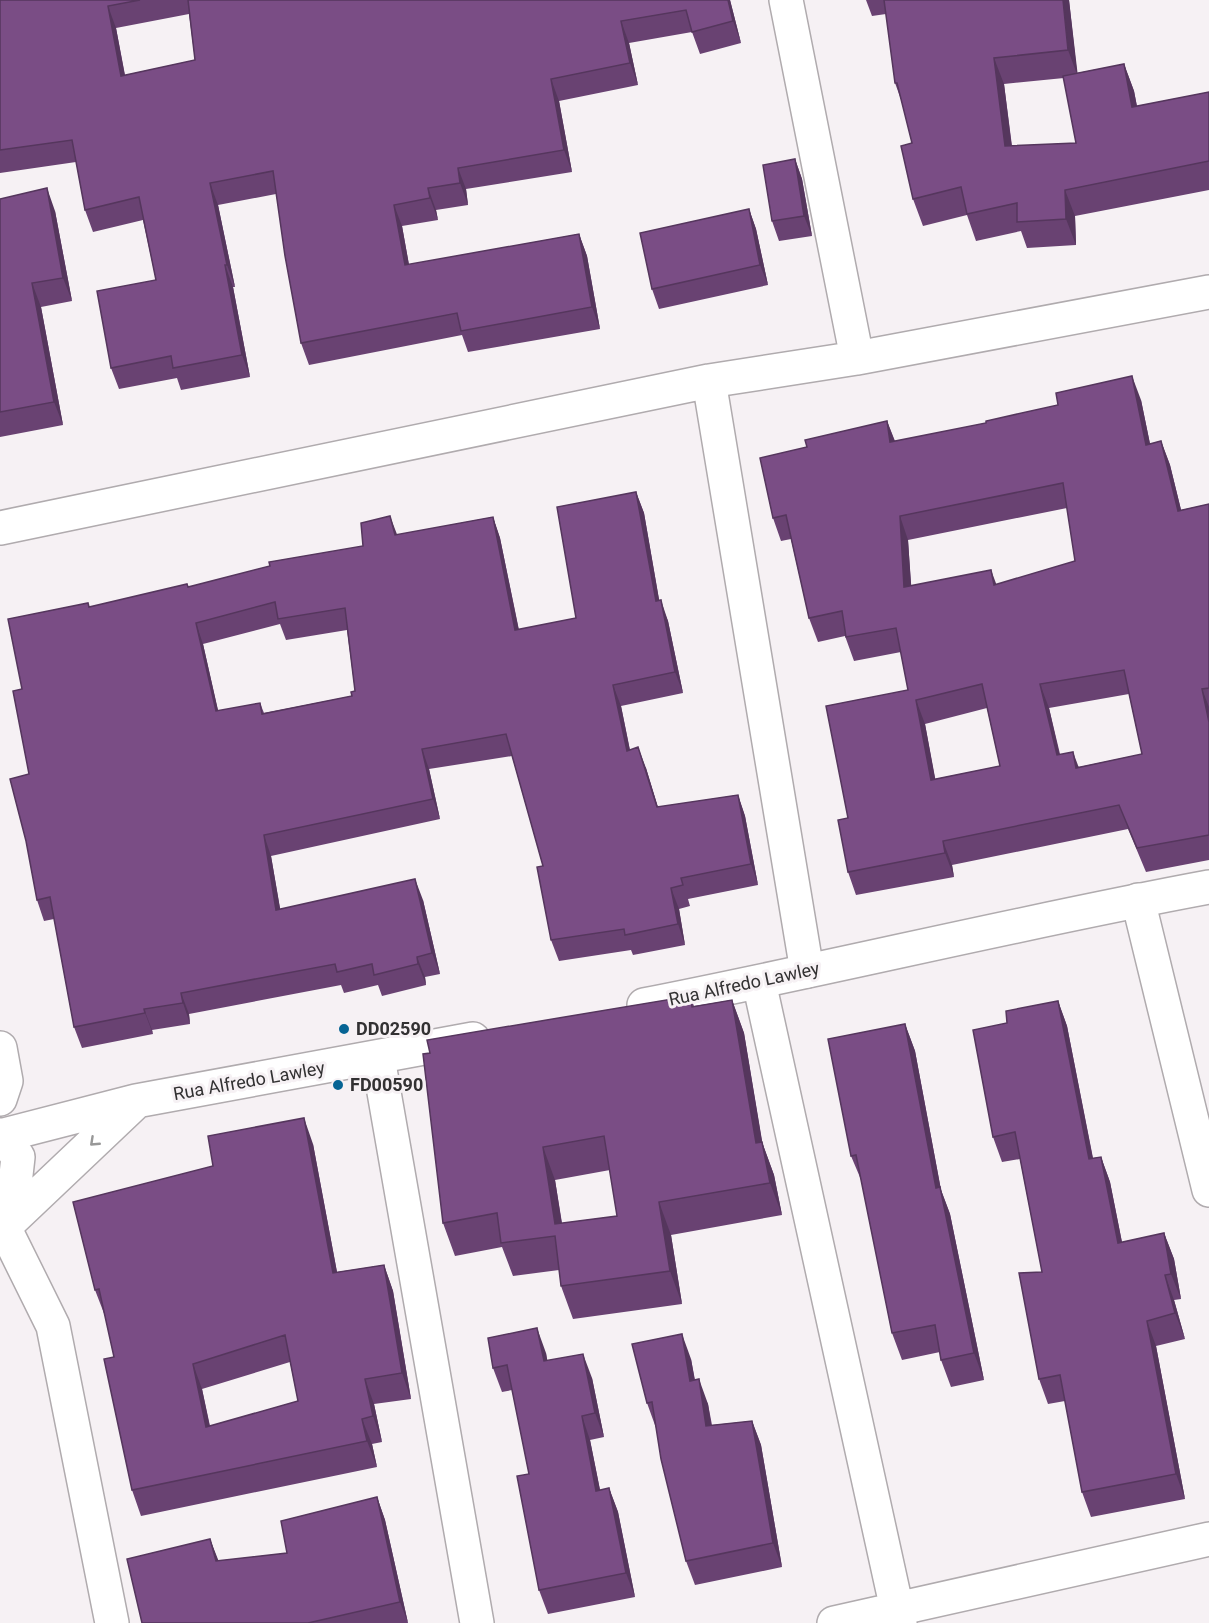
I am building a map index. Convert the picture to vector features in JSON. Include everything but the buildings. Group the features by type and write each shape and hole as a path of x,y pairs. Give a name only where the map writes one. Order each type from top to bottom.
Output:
{"street":[{"path":"786,0 857,358"},
{"path":"0,528 709,381 857,358 1209,292"},
{"path":"709,381 807,971"},
{"name":"Rua Alfredo Lawley","path":"620,1010 1209,887"},
{"path":"1138,900 1209,1190"},
{"path":"759,982 898,1616"},
{"name":"Rua Alfredo Lawley","path":"1,1130 136,1101 378,1058 505,1032"},
{"path":"0,1048 6,1081 0,1099"},
{"path":"378,1058 477,1623"},
{"path":"2,1229 136,1101"},
{"path":"1,1130 18,1156 15,1184 2,1229 53,1326 112,1623"},
{"path":"834,1623 898,1616 1209,1539"}],"place":[{"name":"DD02590","path":"344,1029"},
{"name":"FD00590","path":"338,1085"}]}
